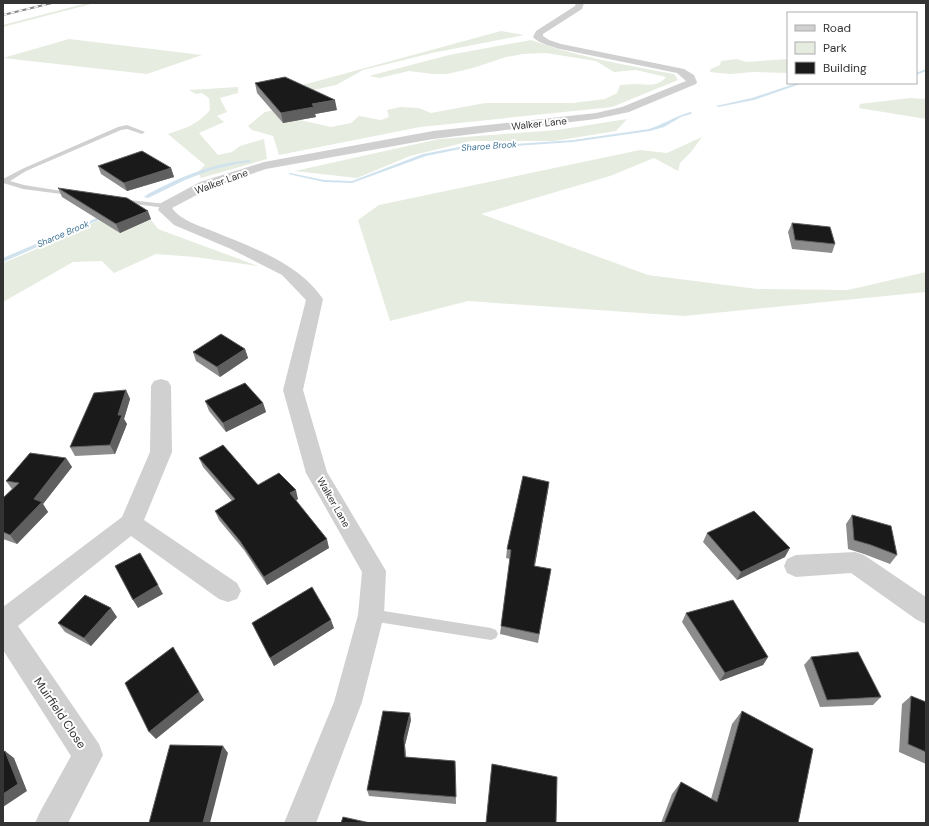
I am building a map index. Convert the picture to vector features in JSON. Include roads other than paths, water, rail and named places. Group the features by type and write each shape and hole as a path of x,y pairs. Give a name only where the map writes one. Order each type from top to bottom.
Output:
{"street":[{"name":"Walker Lane","path":"300,823 348,702 371,615 374,571 317,473 293,390 315,299 288,272 236,246 179,222 165,210 166,206 205,185 264,166 433,135 596,116 625,110 692,82 690,77 680,71 560,46 546,42 538,37 540,33 579,7 580,3"},
{"path":"3,622 131,523 161,452 161,386"},
{"path":"131,523 228,591"},
{"path":"796,566 855,562 926,612"},
{"name":"Muirfield Close","path":"3,627 88,755 51,823"}],"lane":[{"path":"83,196 23,187 5,181 24,170 120,128 127,127 142,132"},
{"path":"113,200 166,206"},
{"path":"371,615 491,634"}],"waterway":[{"name":"Sharoe Brook","path":"917,74 926,70"},
{"name":"Sharoe Brook","path":"718,106 753,99 798,84"},
{"name":"Sharoe Brook","path":"290,174 324,181 352,182 425,155 470,146 499,146 573,141 650,130 663,126 680,116 690,113"},
{"name":"Sharoe Brook","path":"146,197 196,173 222,165 249,161"},
{"name":"Sharoe Brook","path":"3,260 106,216"}],"railway":[{"path":"3,15 52,3"}]}
